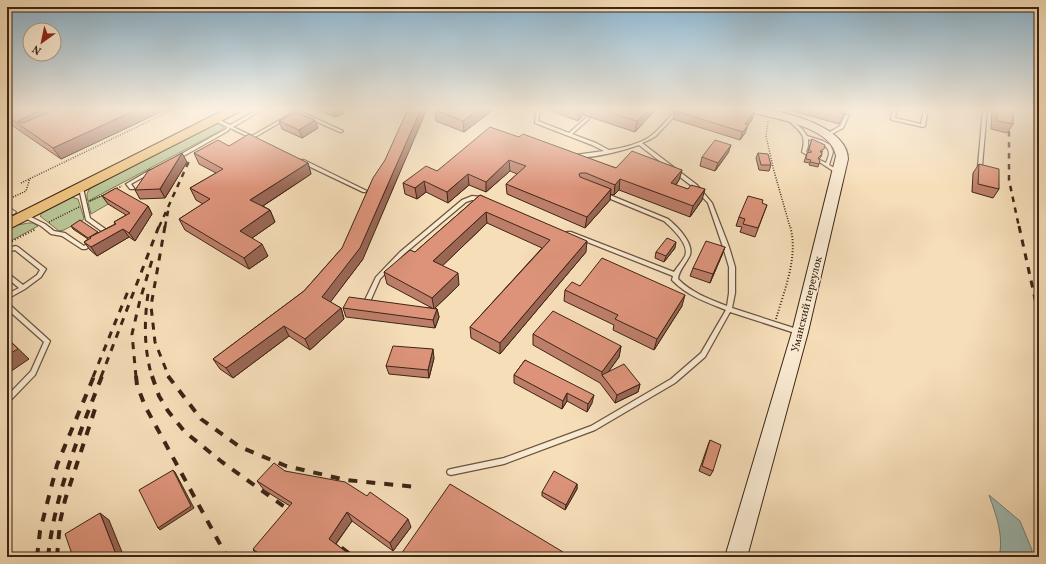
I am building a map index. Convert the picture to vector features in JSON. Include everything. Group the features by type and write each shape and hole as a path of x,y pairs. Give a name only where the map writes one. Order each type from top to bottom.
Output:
{"main road":[{"path":"12,215 173,135"},
{"path":"12,215 81,188 177,135"}],"street":[{"name":"Уманский переулок","path":"736,557 800,332 833,169 842,153 835,140 830,135"}],"lane":[{"path":"174,159 217,135"},
{"path":"248,135 259,141"},
{"path":"246,141 255,135"},
{"path":"570,135 608,151"},
{"path":"569,156 587,156 608,151 639,143 653,135"},
{"path":"980,166 983,135"},
{"path":"806,137 808,145 804,152 807,154"},
{"path":"806,137 823,144 830,149 827,157 833,169"},
{"path":"451,472 504,461 593,428 674,381 703,355 729,308 732,293 732,267 726,247 710,204 695,186 639,143"},
{"path":"294,158 365,191"},
{"path":"820,161 833,169"},
{"path":"132,188 128,184 154,170"},
{"path":"81,188 88,219 109,234 103,238"},
{"path":"596,192 666,220 671,224 688,247 688,254 675,275 675,280 683,288 697,296 800,332"},
{"path":"368,302 378,278 402,253 464,201 472,198 489,202"},
{"path":"12,215 43,225 53,233 63,234 84,248 96,241"},
{"path":"566,232 675,275"},
{"path":"7,250 16,248 43,268 39,276 23,288 7,297"},
{"path":"7,275 23,288"},
{"path":"7,306 47,341 33,373 7,400"}],"path":[{"path":"21,183 119,135"},
{"path":"766,135 774,171 792,233 791,269 775,324"},
{"path":"13,197 26,191 30,178"},
{"path":"7,244 115,188 128,184"}],"green space":[{"path":"191,135 212,135 88,201 87,196 89,189"},
{"path":"113,191 122,196 91,214 88,202"},
{"path":"71,197 78,199 84,218 83,220 59,231 40,216 42,213"},
{"path":"33,223 38,226 7,243 7,230 17,225"}],"water":[{"path":"989,495 1020,521 1032,550 1031,557 999,557 1001,541 1000,533 997,518"}],"building":[{"path":"35,135 81,135 53,148"},
{"path":"247,135 252,135 308,163 250,200 270,210 240,231 262,244 244,258 179,219 210,199 190,188 223,169 194,153 218,140 229,146"},
{"path":"396,135 409,135 360,248 322,297 341,308 305,339 284,326 226,368 213,359 304,291 342,248 373,178 385,160"},
{"path":"480,135 514,135 519,137 527,135 616,168 632,151 682,170 671,183 688,189 691,185 705,189 693,206 620,179 615,185 586,173 581,173 579,174 580,177 611,189 587,217 506,184 526,166 509,160 486,182 468,174 447,192 424,181 415,188 403,183 426,166 437,171"},
{"path":"812,139 825,145 824,149 820,151 822,154 818,158 820,161 819,164 810,162 811,160 806,159 807,153 812,152 809,149"},
{"path":"715,140 731,145 718,163 702,157"},
{"path":"182,153 160,189 135,190 148,171"},
{"path":"758,153 768,154 771,165 761,165"},
{"path":"979,164 999,169 999,189 978,184"},
{"path":"116,188 148,206 129,233 123,229 91,247 84,242 91,238 90,237 116,224 114,222 130,213 102,196"},
{"path":"480,195 587,241 500,343 470,327 550,240 486,212 433,261 458,273 432,298 384,272 410,250 415,252"},
{"path":"748,196 763,200 762,203 767,205 758,228 743,224 745,219 739,217"},
{"path":"80,220 98,232 88,238 71,226"},
{"path":"667,238 676,242 666,256 656,252"},
{"path":"706,241 725,247 713,274 693,268"},
{"path":"602,258 685,295 657,339 615,319 618,315 565,290 572,282 580,286"},
{"path":"349,297 437,309 433,320 343,308"},
{"path":"553,311 621,346 602,372 533,334"},
{"path":"7,338 18,349 7,355"},
{"path":"393,346 433,349 428,370 386,366"},
{"path":"525,360 594,395 588,404 567,393 563,401 514,375"},
{"path":"624,364 640,384 617,395 602,375"},
{"path":"710,440 721,445 713,471 702,466"},
{"path":"274,463 285,471 345,482 367,496 370,492 408,519 390,543 347,512 329,539 353,557 263,557 253,549 292,503 257,481"},
{"path":"173,470 191,506 158,528 139,490"},
{"path":"554,471 577,484 566,505 542,492"},
{"path":"450,484 563,552 560,557 399,557"},
{"path":"100,513 117,557 73,557 65,534"}],"railway":[{"path":"1009,135 1009,180 1019,227"},
{"path":"159,227 189,161"},
{"path":"165,227 169,206"},
{"path":"101,377 159,226"},
{"path":"165,226 151,306 155,342 169,377"},
{"path":"1019,226 1039,317"},
{"path":"136,377 132,334 140,300 153,257"},
{"path":"93,377 128,291"},
{"path":"148,294 146,346 152,377"},
{"path":"37,557 40,531 57,465 94,376"},
{"path":"48,557 51,533 62,487 102,376"},
{"path":"136,376 137,385 145,406 227,557"},
{"path":"152,376 159,396 168,411 185,432 222,462 296,515"},
{"path":"168,376 201,419 240,447 286,466 346,480 417,487"},
{"path":"57,557 60,522 65,500 96,406"},
{"path":"327,537 354,557"}]}
